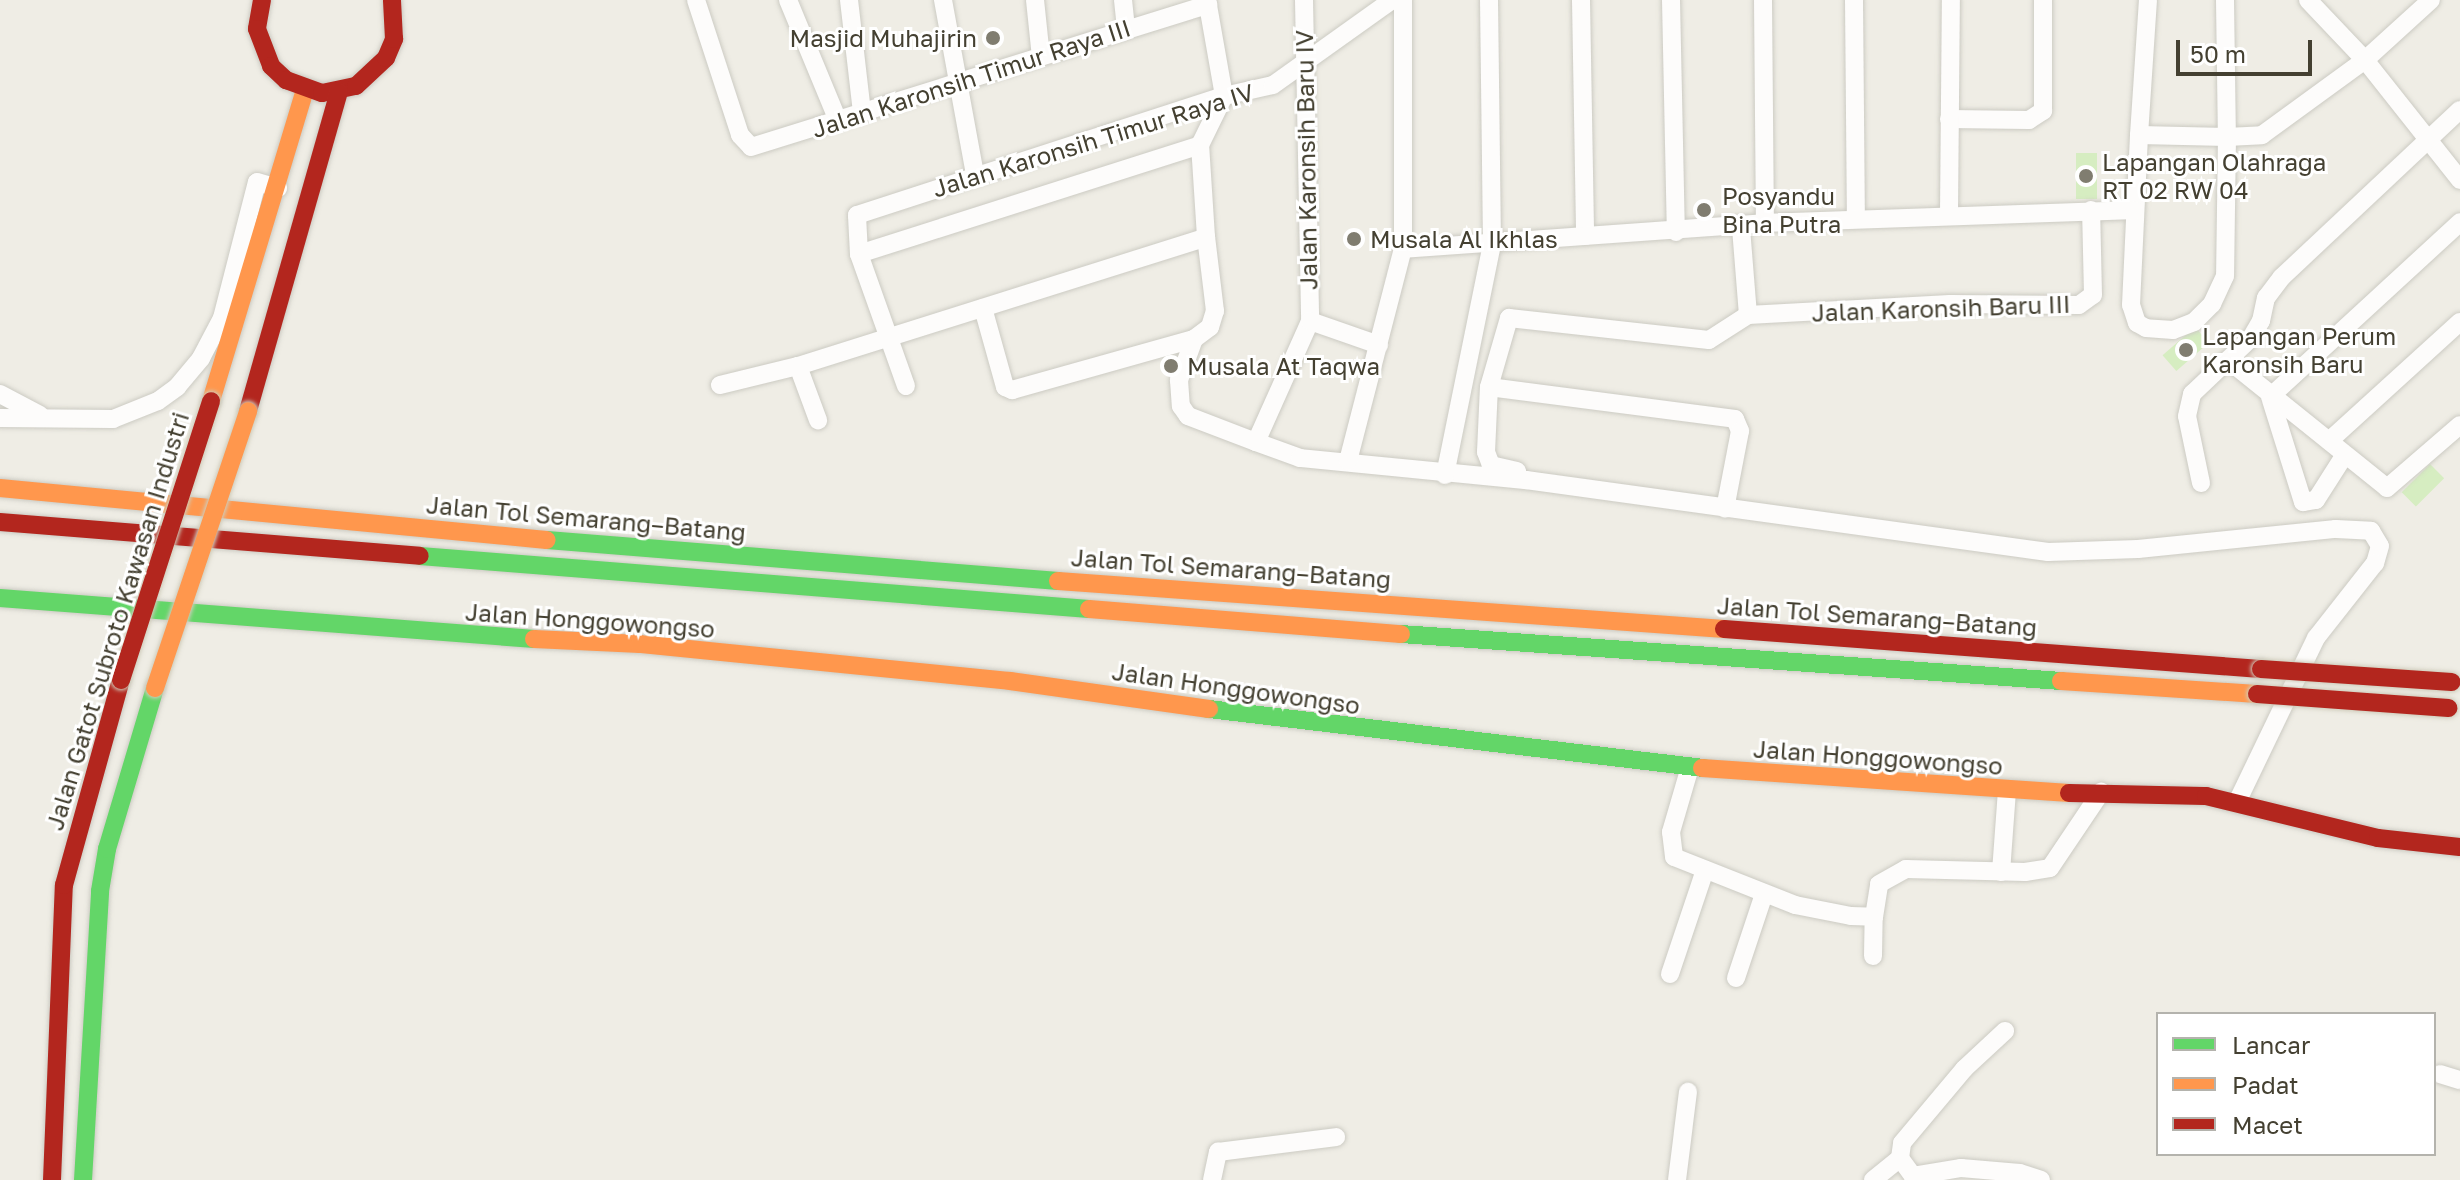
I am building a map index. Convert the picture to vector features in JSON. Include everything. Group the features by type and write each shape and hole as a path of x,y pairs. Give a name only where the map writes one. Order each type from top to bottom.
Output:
{"main road":[{"path":"262,0 257,29 261,49 271,66 305,90 339,92 373,74 386,58 394,39 392,0"},
{"name":"Jalan Gatot Subroto Kawasan Industri","path":"52,1180 64,885 121,680 278,188 305,90"},
{"path":"83,1180 100,891 107,849 155,688 248,411 339,92"},
{"name":"Jalan Tol Semarang–Batang","path":"0,488 670,552 2456,682"},
{"name":"Jalan Tol Semarang–Batang","path":"0,522 1489,641 2454,709"},
{"name":"Jalan Honggowongso","path":"0,598 386,631 640,644 1010,681 1390,734 1690,767 2007,791 2192,795 2237,802 2378,838 2460,847"}],"street":[{"name":"Jalan Karonsih Timur Raya III","path":"696,0 743,143 751,147 955,86 1208,3"},
{"path":"788,0 838,121"},
{"path":"849,0 862,113"},
{"path":"943,0 955,86 975,175"},
{"path":"1035,0 1041,57"},
{"path":"1123,0 1126,29"},
{"name":"Jalan Karonsih Baru IV","path":"1304,0 1302,61 1310,321"},
{"name":"Jalan Karonsih Timur Raya IV","path":"906,386 859,254 857,215 1224,96 1273,85 1302,61 1392,0"},
{"path":"1348,461 1403,249 1403,0"},
{"path":"1445,475 1492,244 1489,0"},
{"path":"1581,0 1585,236"},
{"path":"1671,0 1676,232"},
{"path":"1763,0 1765,223"},
{"path":"1854,0 1856,219"},
{"path":"1949,214 1951,0"},
{"path":"1949,119 2029,120 2043,111 2043,0"},
{"path":"2148,0 2134,210 2134,319 2140,326 2163,331 2194,322 2212,304 2225,276 2225,0"},
{"path":"2308,0 2365,60 2424,140 2460,180"},
{"path":"2139,135 2227,137 2272,130 2365,60 2431,0"},
{"path":"983,308 1005,387 1017,390 1194,339 1210,327 1215,311 1200,145 1224,96 1208,3"},
{"path":"2201,483 2188,401 2257,329 2272,288 2424,140 2460,110"},
{"name":"Jalan Karonsih Timur Raya IV","path":"859,254 1200,145"},
{"path":"0,418 113,419 158,401 177,387 201,358 222,318 257,182 278,188"},
{"name":"Jalan Karonsih Baru III","path":"1748,315 2087,302 2094,287 2091,210"},
{"path":"1403,249 1741,228 1765,223 1949,214 2134,210"},
{"path":"2270,397 2460,222"},
{"path":"1725,506 1497,468 1486,452 1489,387 1512,316 1709,340 1748,315 1741,228"},
{"path":"720,385 798,366 1206,237"},
{"path":"1256,442 1310,321 1379,345"},
{"path":"2329,441 2460,322"},
{"path":"1194,339 1179,380 1181,406 1188,416 1300,458 1348,461 1445,475 1526,480 2048,552 2138,549 2336,529 2371,531 2380,546 2375,563 2316,638 2237,802"},
{"path":"2228,360 2270,397 2387,488 2460,425"},
{"path":"798,366 818,420"},
{"path":"1489,387 1735,419 1740,431 1725,506"},
{"path":"0,394 41,416"},
{"path":"2270,397 2303,502 2316,500 2344,456"},
{"path":"1690,767 1670,843 1674,857 1795,905 1874,917"},
{"path":"2001,872 2007,791"},
{"path":"1873,956 1879,884 1906,869 2001,872 2050,868 2101,792"},
{"path":"1670,974 1705,870"},
{"path":"1736,978 1764,894"},
{"path":"1873,1180 1900,1158 1902,1143 1964,1069 2005,1031"},
{"path":"2440,1074 2460,1080"},
{"path":"1677,1180 1688,1092"},
{"path":"1212,1180 1218,1152 1336,1137"},
{"path":"1900,1158 1915,1178 1990,1169 2041,1180"}],"green space":[{"name":"Lapangan Olahraga RT 02 RW 04","path":"2076,153 2097,153 2097,199 2076,199"},
{"name":"Lapangan Perum Karonsih Baru","path":"2195,327 2209,343 2176,371 2163,355"},
{"path":"2430,464 2444,478 2416,506 2402,492"}],"traffic: fast":[{"path":"547,540 1058,581"},
{"path":"420,556 1089,609"},
{"path":"0,598 534,639"},
{"path":"1401,634 2061,681"},
{"path":"83,1180 100,891 107,849 155,688"},
{"path":"1209,709 1702,768"}],"traffic: slow":[{"path":"211,401 305,90"},
{"path":"155,688 248,411"},
{"path":"0,488 547,540"},
{"path":"1058,581 1724,629"},
{"path":"1089,609 1401,634"},
{"path":"534,639 640,644 1010,681 1209,709"},
{"path":"2061,681 2257,694"},
{"path":"1702,768 2069,793"}],"traffic: jam":[{"path":"262,0 257,29 271,66 286,80 322,93 356,86 386,58 394,39 392,0"},
{"path":"248,411 339,92"},
{"path":"121,680 211,401"},
{"path":"0,522 420,556"},
{"path":"1724,629 2261,669"},
{"path":"2261,669 2452,682"},
{"path":"52,1180 64,885 121,680"},
{"path":"2257,694 2448,708"},
{"path":"2069,793 2206,796 2378,838 2460,847"}],"place":[{"name":"Masjid Muhajirin","path":"993,38"},
{"name":"Lapangan Olahraga RT 02 RW 04","path":"2086,176"},
{"name":"Posyandu Bina Putra","path":"1704,210"},
{"name":"Musala Al Ikhlas","path":"1354,239"},
{"name":"Lapangan Perum Karonsih Baru","path":"2186,350"},
{"name":"Musala At Taqwa","path":"1171,366"}]}
